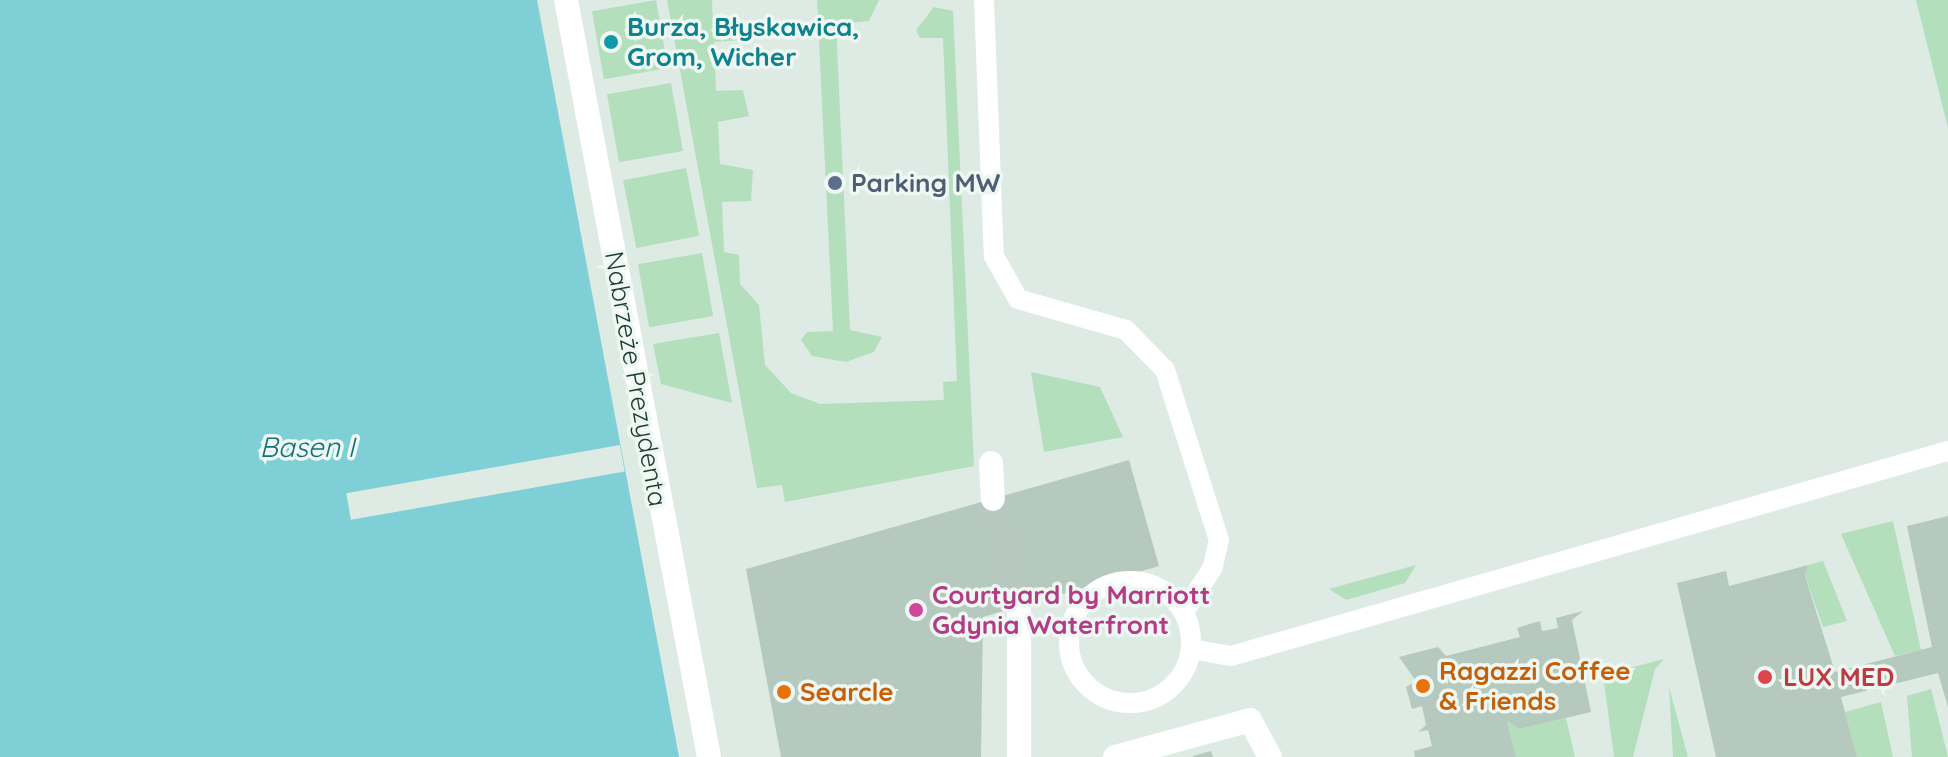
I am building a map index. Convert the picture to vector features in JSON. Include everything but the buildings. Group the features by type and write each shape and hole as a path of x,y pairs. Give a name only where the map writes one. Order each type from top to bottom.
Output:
{"street":[{"name":"Nabrzeże Prezydenta","path":"566,0 709,757"},
{"path":"991,463 993,499"},
{"path":"1019,606 1019,757"},
{"path":"1115,757 1250,720 1270,757"}],"lane":[{"path":"984,0 994,256 1018,299 1126,330 1165,370 1219,540 1213,567 1184,612"},
{"path":"1191,649 1231,656 1948,451"},
{"path":"1109,584 1152,584 1184,612 1191,649 1173,685 1134,703 1093,691 1070,654 1076,612 1109,584"}],"green space":[{"path":"656,0 668,68 604,79 592,11"},
{"path":"667,0 712,0 713,24 745,26 742,40 714,42 716,91 743,90 749,116 718,122 720,164 753,170 751,201 722,202 724,252 739,255 740,284 759,305 765,365 791,393 820,404 944,400 943,382 957,381 943,38 920,38 916,30 934,7 953,11 974,466 785,502 782,485 757,488"},
{"path":"817,0 879,0 869,21 836,24 850,330 882,337 874,352 846,362 812,356 801,340 807,332 833,331"},
{"path":"1916,0 1948,0 1948,128"},
{"path":"671,83 683,151 619,162 607,94"},
{"path":"686,168 699,236 636,248 623,180"},
{"path":"702,253 713,316 649,327 638,264"},
{"path":"719,333 732,403 661,384 653,344"},
{"path":"1031,372 1100,387 1123,437 1044,452"},
{"path":"1893,521 1921,650 1895,656 1841,534"},
{"path":"1823,561 1847,621 1823,627 1805,576 1808,565"},
{"path":"1416,565 1405,583 1346,600 1329,589"},
{"path":"1664,659 1655,669 1633,757 1614,757 1603,675"},
{"path":"1669,687 1688,757 1673,757"},
{"path":"1931,689 1948,757 1912,757 1907,696"},
{"path":"1881,702 1893,757 1857,757 1845,712"},
{"path":"1566,718 1575,757 1516,757 1507,721 1521,729"}],"water":[{"name":"Basen I","path":"0,0 537,0 679,757 0,757"}],"pier":[{"path":"620,445 625,472 351,520 346,493"}],"tunnel":[{"path":"993,499 1019,606"}],"place":[{"name":"Burza, Błyskawica, Grom, Wicher","path":"611,42"},
{"name":"Parking MW","path":"835,183"},
{"name":"Courtyard by Marriott Gdynia Waterfront","path":"916,610"},
{"name":"LUX MED","path":"1765,677"},
{"name":"Ragazzi Coffee & Friends","path":"1423,686"},
{"name":"Searcle","path":"784,692"}]}
